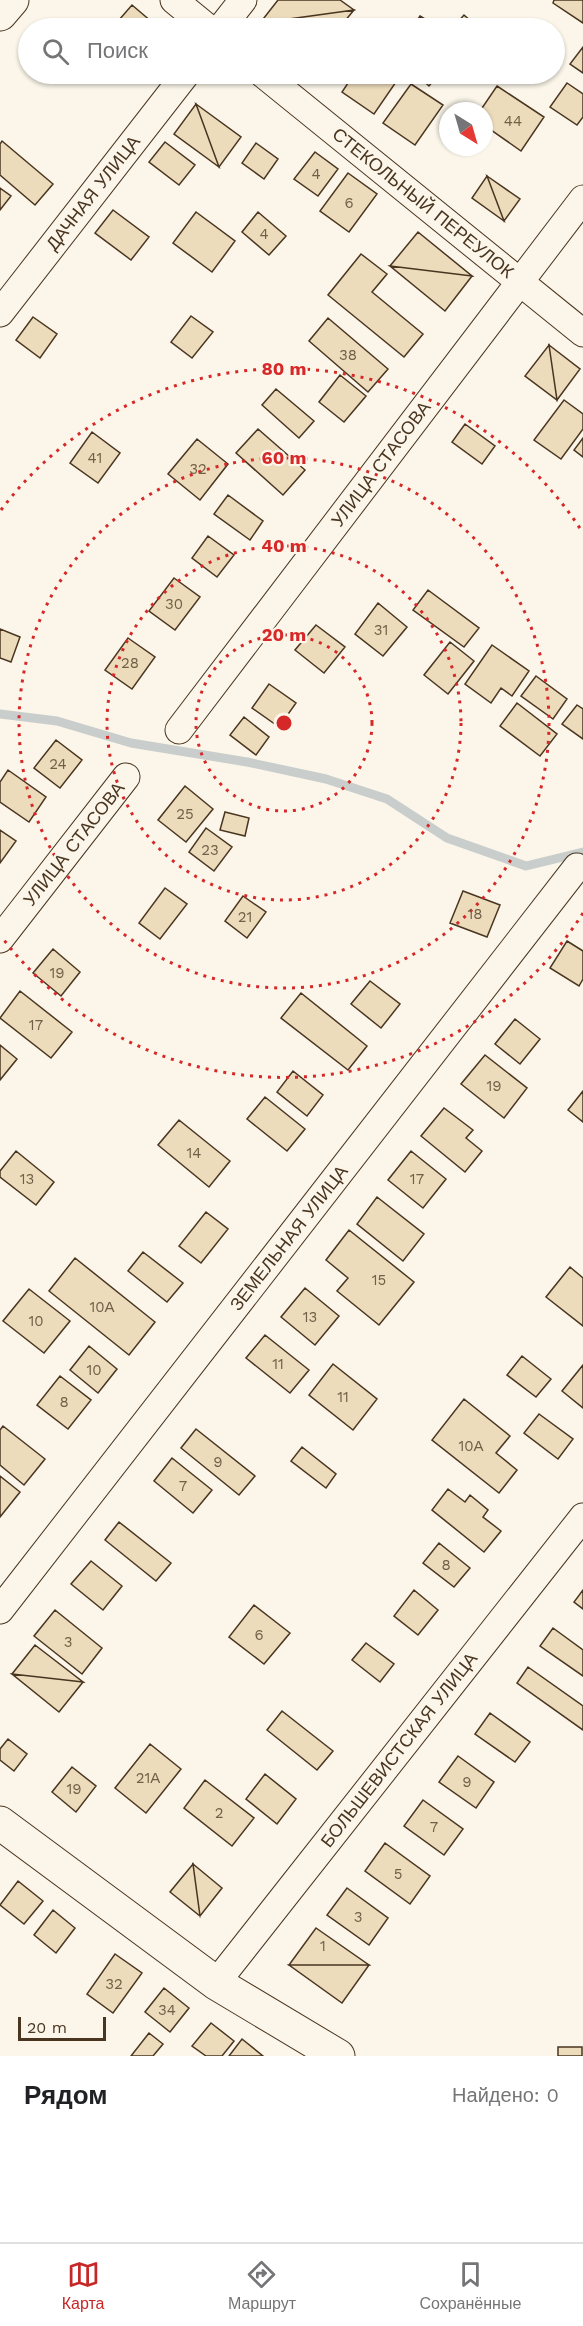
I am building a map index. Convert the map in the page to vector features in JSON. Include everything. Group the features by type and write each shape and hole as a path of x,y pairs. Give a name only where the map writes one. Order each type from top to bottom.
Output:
{"street":[{"path":"0,14 12,0"},
{"path":"174,0 196,18"},
{"path":"229,18 243,0"},
{"name":"ДАЧНАЯ УЛИЦА","path":"0,313 178,84"},
{"name":"СТЕКОЛЬНЫЙ ПЕРЕУЛОК","path":"275,84 583,333"},
{"name":"УЛИЦА СТАСОВА","path":"179,730 583,199"},
{"name":"УЛИЦА СТАСОВА","path":"0,939 126,777"},
{"name":"ЗЕМЕЛЬНАЯ УЛИЦА","path":"0,1610 577,867"},
{"name":"БОЛЬШЕВИСТСКАЯ УЛИЦА","path":"216,1983 583,1517"},
{"path":"0,1823 216,1983 338,2056"}],"building":[{"path":"278,0 340,0 354,10 296,18 264,18"},
{"path":"554,0 583,0 583,23 553,3"},
{"path":"132,5 147,18 121,18"},
{"path":"354,10 347,18 296,18"},
{"path":"583,47 583,73 570,64"},
{"path":"567,83 583,94 583,117 577,125 550,107"},
{"path":"347,84 395,84 374,114 342,92"},
{"path":"411,84 439,102 439,111 415,145 383,123"},
{"path":"497,86 544,117 521,151 493,131 493,102 486,102"},
{"path":"196,104 241,137 219,167"},
{"path":"196,104 219,167 174,134"},
{"path":"2,141 53,184 35,205 0,175 0,144"},
{"path":"165,142 195,165 179,185 149,162"},
{"path":"256,143 278,159 264,179 242,163"},
{"path":"315,152 338,169 318,196 294,179"},
{"path":"348,173 377,194 349,232 320,211"},
{"path":"487,176 520,199 504,221"},
{"path":"487,176 504,221 472,198"},
{"path":"0,188 11,196 0,210"},
{"path":"113,210 149,237 131,260 95,233"},
{"path":"196,212 235,241 212,272 173,243"},
{"path":"258,212 286,236 269,255 242,232"},
{"path":"418,232 472,276 390,266"},
{"path":"361,254 387,274 372,292 423,334 404,357 328,295"},
{"path":"390,266 472,276 445,311"},
{"path":"191,316 213,332 192,358 171,342"},
{"path":"33,317 57,334 40,358 16,340"},
{"path":"328,318 388,369 368,392 309,341"},
{"path":"549,345 580,369 557,400"},
{"path":"549,345 557,400 525,376"},
{"path":"340,375 366,396 344,422 319,402"},
{"path":"276,389 314,421 299,438 262,405"},
{"path":"564,400 583,414 583,429 561,459 534,440"},
{"path":"465,424 495,446 482,464 452,442"},
{"path":"258,429 305,470 283,495 236,453"},
{"path":"92,432 120,453 98,483 70,463"},
{"path":"583,438 583,457 574,450"},
{"path":"197,439 228,464 200,500 168,474"},
{"path":"228,495 263,521 250,540 214,514"},
{"path":"208,536 234,555 217,577 192,558"},
{"path":"174,578 200,597 175,630 149,611"},
{"path":"428,590 479,628 464,647 413,610"},
{"path":"378,603 407,627 383,656 355,634"},
{"path":"316,625 345,647 324,673 295,650"},
{"path":"0,629 20,637 11,662 0,658"},
{"path":"128,638 155,657 132,689 105,670"},
{"path":"450,642 474,661 448,694 424,675"},
{"path":"492,645 529,671 512,696 501,688 491,703 465,684"},
{"path":"536,676 567,699 553,719 521,696"},
{"path":"269,684 296,703 279,727 252,708"},
{"path":"517,703 557,734 540,756 500,726"},
{"path":"577,705 583,709 583,739 562,724"},
{"path":"244,717 269,737 256,755 230,735"},
{"path":"56,740 82,760 60,788 34,768"},
{"path":"8,770 46,797 29,822 0,802 0,782"},
{"path":"185,786 213,809 186,842 158,820"},
{"path":"225,812 249,818 245,836 220,830"},
{"path":"206,828 232,847 214,871 189,852"},
{"path":"0,830 16,841 0,863"},
{"path":"165,888 187,904 160,939 139,923"},
{"path":"463,891 500,905 487,937 450,923"},
{"path":"243,896 266,912 247,938 225,921"},
{"path":"567,941 583,951 583,979 579,986 550,968"},
{"path":"53,949 80,972 61,996 33,973"},
{"path":"370,981 400,1004 381,1028 351,1004"},
{"path":"20,991 72,1032 51,1058 0,1018"},
{"path":"301,993 367,1046 348,1070 281,1018"},
{"path":"515,1019 540,1039 520,1064 495,1044"},
{"path":"0,1045 17,1059 0,1080"},
{"path":"485,1055 527,1088 504,1118 461,1084"},
{"path":"293,1071 323,1095 307,1116 277,1092"},
{"path":"583,1091 583,1122 568,1110"},
{"path":"265,1097 305,1129 287,1151 247,1119"},
{"path":"444,1108 473,1130 466,1138 482,1151 465,1172 421,1136"},
{"path":"179,1120 230,1161 209,1187 158,1145"},
{"path":"16,1151 54,1182 36,1205 0,1177 0,1171"},
{"path":"411,1151 446,1179 423,1208 388,1180"},
{"path":"377,1197 424,1234 403,1261 357,1224"},
{"path":"206,1212 228,1229 201,1263 179,1246"},
{"path":"349,1230 414,1282 379,1325 337,1291 348,1278 326,1260"},
{"path":"143,1252 183,1283 167,1302 128,1271"},
{"path":"75,1258 155,1322 129,1355 49,1291"},
{"path":"570,1267 583,1278 583,1326 546,1297"},
{"path":"305,1288 339,1316 315,1345 281,1317"},
{"path":"29,1289 70,1321 44,1353 3,1321"},
{"path":"265,1335 309,1370 290,1393 246,1358"},
{"path":"89,1346 117,1369 98,1393 70,1370"},
{"path":"522,1356 551,1379 536,1397 507,1375"},
{"path":"333,1364 377,1399 353,1430 309,1395"},
{"path":"583,1365 583,1408 562,1391"},
{"path":"60,1376 91,1400 68,1429 37,1405"},
{"path":"464,1399 510,1436 496,1453 517,1470 499,1493 432,1440"},
{"path":"539,1414 573,1439 558,1459 524,1433"},
{"path":"3,1426 45,1459 24,1485 0,1465 0,1430"},
{"path":"196,1429 255,1476 239,1495 181,1448"},
{"path":"302,1447 336,1474 326,1488 291,1461"},
{"path":"172,1458 212,1490 193,1513 154,1481"},
{"path":"0,1476 20,1492 0,1517"},
{"path":"448,1489 465,1502 470,1495 488,1510 483,1517 501,1531 484,1552 432,1510"},
{"path":"119,1522 171,1563 156,1581 105,1540"},
{"path":"439,1543 470,1568 454,1587 423,1563"},
{"path":"91,1561 122,1586 103,1610 71,1584"},
{"path":"414,1590 438,1610 418,1635 394,1616"},
{"path":"583,1590 583,1609 574,1602"},
{"path":"254,1605 290,1633 264,1664 229,1637"},
{"path":"55,1610 102,1648 82,1674 34,1636"},
{"path":"553,1628 583,1650 583,1676 540,1646"},
{"path":"366,1643 394,1664 380,1682 352,1660"},
{"path":"35,1645 83,1682 12,1674"},
{"path":"528,1667 583,1706 583,1730 517,1683"},
{"path":"12,1674 83,1682 59,1712"},
{"path":"282,1711 333,1751 317,1770 267,1730"},
{"path":"490,1713 530,1742 515,1762 475,1734"},
{"path":"8,1739 27,1754 14,1771 0,1760 0,1749"},
{"path":"150,1744 181,1769 146,1813 115,1788"},
{"path":"458,1756 494,1782 476,1808 439,1782"},
{"path":"72,1767 96,1786 76,1812 52,1792"},
{"path":"265,1774 296,1799 277,1824 246,1799"},
{"path":"205,1780 254,1818 232,1846 184,1808"},
{"path":"423,1800 463,1829 444,1855 404,1826"},
{"path":"385,1843 430,1876 410,1904 365,1871"},
{"path":"193,1864 222,1888 200,1916"},
{"path":"193,1864 200,1916 170,1892"},
{"path":"18,1881 43,1901 24,1924 0,1905"},
{"path":"347,1888 388,1918 369,1945 327,1915"},
{"path":"53,1910 75,1928 56,1953 34,1935"},
{"path":"316,1928 369,1965 289,1965"},
{"path":"115,1954 142,1973 113,2013 87,1994"},
{"path":"289,1965 369,1965 342,2003"},
{"path":"164,1988 189,2008 170,2032 145,2012"},
{"path":"211,2023 234,2041 222,2056 206,2056 192,2046"},
{"path":"149,2033 163,2044 153,2056 131,2056"},
{"path":"242,2039 263,2056 229,2056"},
{"path":"558,2047 582,2047 582,2056 558,2056"}],"waterway":[{"path":"0,714 57,721 131,743 247,762 326,779 387,799 447,838 526,866 583,852"}]}
